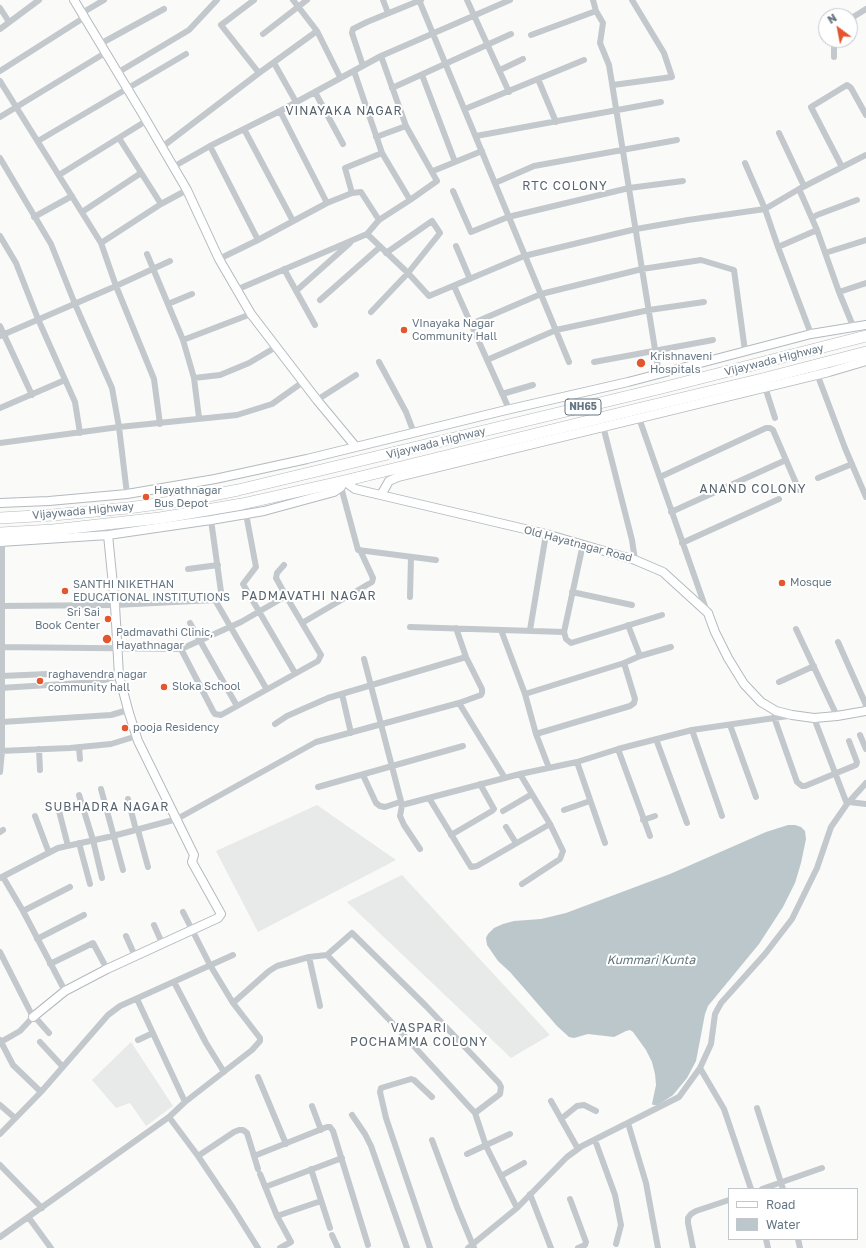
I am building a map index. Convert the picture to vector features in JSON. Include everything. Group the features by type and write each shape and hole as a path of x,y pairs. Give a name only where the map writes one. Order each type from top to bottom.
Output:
{"highway":[{"name":"Vijaywada Highway","path":"0,518 128,508 193,499 242,490 662,388 866,336"},
{"name":"Vijaywada Highway","path":"1,539 53,530 160,518 242,504 342,484 815,370 866,352"}],"street":[{"path":"0,29 38,0"},
{"path":"74,0 187,190 219,259 251,314 317,400 356,447"},
{"path":"0,71 104,0"},
{"path":"117,73 189,30 216,0"},
{"path":"254,0 221,25 258,74"},
{"path":"293,0 317,31 340,77"},
{"path":"263,34 307,0"},
{"path":"383,0 388,13"},
{"path":"363,66 352,34 353,29 420,0 524,256 569,362"},
{"path":"468,0 509,92"},
{"path":"173,167 381,56 433,32 475,16 510,0"},
{"path":"593,0 596,11 603,23 600,44 609,65 617,110 658,374"},
{"path":"612,85 672,77 664,53 632,0"},
{"path":"0,8 9,22"},
{"path":"100,44 164,9"},
{"path":"531,35 596,11"},
{"path":"162,147 317,31"},
{"path":"392,88 511,34"},
{"path":"834,48 834,57"},
{"path":"0,117 105,53"},
{"path":"38,141 186,54"},
{"path":"236,290 367,234 379,220 437,181 433,171 406,126 381,56"},
{"path":"500,70 523,59"},
{"path":"465,109 584,60"},
{"path":"274,63 296,102"},
{"path":"354,71 382,153 410,200"},
{"path":"422,75 455,162"},
{"path":"538,79 556,122"},
{"path":"0,81 101,243 116,286 154,379 160,424"},
{"path":"842,167 811,106 847,85 851,88 866,115"},
{"path":"314,92 343,144"},
{"path":"476,136 661,102"},
{"path":"280,111 327,203"},
{"path":"59,175 146,121"},
{"path":"376,136 406,126"},
{"path":"244,129 294,221"},
{"path":"779,133 853,326"},
{"path":"119,138 161,204"},
{"path":"495,183 534,166 677,140"},
{"path":"210,146 258,240"},
{"path":"433,171 482,151"},
{"path":"352,193 345,168 382,153"},
{"path":"367,234 408,273 429,296 524,256 636,229 765,209 801,188 866,154"},
{"path":"0,158 50,244 112,388 119,427 127,494"},
{"path":"745,163 765,209 811,334"},
{"path":"82,212 141,173"},
{"path":"453,191 471,232 508,217 629,188 684,181"},
{"path":"101,243 161,204 187,190"},
{"path":"219,259 327,203 352,193 361,192 379,220"},
{"path":"34,217 72,196"},
{"path":"812,218 857,200"},
{"path":"371,312 408,273 440,233 432,221 386,253"},
{"path":"778,247 817,230"},
{"path":"0,236 16,263 38,319 75,402 80,433"},
{"path":"296,291 354,240"},
{"path":"825,253 866,240"},
{"path":"456,246 470,279"},
{"path":"320,300 380,247"},
{"path":"147,254 183,340 194,378 199,418"},
{"path":"471,324 541,294 642,269 701,260 734,270 745,351"},
{"path":"2,335 170,261"},
{"path":"284,269 316,325"},
{"path":"839,292 866,283"},
{"path":"454,286 509,409"},
{"path":"168,304 192,294"},
{"path":"487,360 556,330 648,310 704,302"},
{"path":"183,340 251,314"},
{"path":"0,503 49,501 127,494 215,479 356,447 658,374 811,334 866,325"},
{"path":"0,326 2,335 32,395"},
{"path":"594,362 713,340"},
{"path":"194,378 220,375 249,363 276,347"},
{"path":"381,495 389,481 398,477 533,439 639,418 765,387 815,370 866,361"},
{"path":"379,362 406,412 414,433"},
{"path":"815,370 852,464 864,487 866,498"},
{"path":"317,400 356,375"},
{"path":"0,408 65,380"},
{"path":"0,443 119,427 237,415 272,404 303,382"},
{"path":"502,394 533,385"},
{"path":"765,387 775,418"},
{"path":"639,418 708,613"},
{"path":"603,426 632,540 635,560"},
{"path":"660,477 766,428 770,428 773,430 799,490"},
{"path":"672,512 786,460"},
{"path":"818,478 852,464"},
{"path":"0,772 2,722 1,539 108,535 211,520 264,511 334,492 342,484"},
{"path":"302,623 372,582 374,578 360,550 358,550 342,484"},
{"name":"Old Hayatnagar Road","path":"342,484 355,489 583,544 635,560 663,572 708,613 721,645 744,684 761,702 776,711 814,718 866,711"},
{"path":"682,543 779,499"},
{"path":"246,514 256,567 243,584 295,673"},
{"path":"1,606 115,605 222,599 211,520"},
{"path":"530,630 546,534"},
{"path":"41,1092 13,1065 0,1041 20,1031 33,1017 65,991 107,969 218,918 220,914 192,862 194,856 137,736 128,710 120,676 108,535"},
{"path":"583,544 564,632 564,637 566,639 571,642 662,615"},
{"path":"360,550 436,560"},
{"path":"410,597 411,557"},
{"path":"188,569 218,565"},
{"path":"181,649 213,712 221,715 266,688 318,660 321,655 276,578 277,573 284,565"},
{"path":"572,592 632,605"},
{"path":"1,647 181,649 230,627 286,596"},
{"path":"215,600 266,688"},
{"path":"190,623 237,706"},
{"path":"628,625 640,656"},
{"path":"410,626 564,632"},
{"path":"65,991 23,911 2,878 58,848 113,836 177,819 316,742 459,703 481,695 482,689 466,657 456,628"},
{"path":"796,628 837,716"},
{"path":"501,630 525,694 536,734 549,768"},
{"path":"838,642 866,705"},
{"path":"525,694 671,647"},
{"path":"275,724 297,711 328,698 466,657"},
{"path":"364,659 401,804 400,816 420,849"},
{"path":"536,734 630,706 634,703 635,699 624,663"},
{"path":"779,682 814,666"},
{"path":"1,676 96,675 100,676 102,680"},
{"path":"1,688 97,682 120,676"},
{"path":"342,694 352,733"},
{"path":"459,703 506,778"},
{"path":"2,722 111,715 128,710"},
{"path":"364,775 376,803 385,807 428,798 520,774 577,762 618,749 692,730 792,715"},
{"path":"774,717 798,784 805,786 855,766 857,764 849,741"},
{"path":"814,718 835,774 848,803"},
{"path":"730,725 756,796"},
{"path":"692,730 722,816"},
{"path":"860,735 866,749"},
{"path":"1,751 111,744 137,736"},
{"path":"656,739 687,823"},
{"path":"318,787 464,746"},
{"path":"79,747 80,759"},
{"path":"39,749 40,770"},
{"path":"618,749 650,836"},
{"path":"577,762 605,843"},
{"path":"520,774 550,824 563,851 560,859 522,884"},
{"path":"432,1140 472,1247 517,1208 567,1157 596,1140 679,1097 700,1068 711,1044 716,1014 721,1003 765,954 792,918 817,868 831,827 848,803 866,783"},
{"path":"451,834 494,809 480,784"},
{"path":"101,788 123,870"},
{"path":"79,794 93,840 102,878"},
{"path":"503,811 532,794"},
{"path":"428,798 470,865 474,867 550,824"},
{"path":"128,799 148,867"},
{"path":"564,810 590,801"},
{"path":"848,803 866,804"},
{"path":"59,811 68,846"},
{"path":"35,816 49,853"},
{"path":"643,820 655,816"},
{"path":"506,827 516,843"},
{"path":"80,843 90,884"},
{"path":"23,911 70,887"},
{"path":"1,1235 29,1218 169,1117 185,1102 252,1050 260,1041 260,1038 233,1003 210,965 182,912"},
{"path":"37,939 84,915"},
{"path":"154,925 162,943"},
{"path":"233,1003 269,971 277,966 328,955 352,934 426,1006 499,1083 501,1087 500,1094 475,1113"},
{"path":"126,936 135,956"},
{"path":"50,964 93,943 107,969"},
{"path":"0,952 33,1017 49,1033"},
{"path":"0,1134 41,1092 108,1015 120,1006 234,955"},
{"path":"328,955 475,1113 486,1146 517,1208"},
{"path":"309,958 320,1006"},
{"path":"174,982 206,1043 224,1072"},
{"path":"137,999 185,1102"},
{"path":"138,1040 153,1032"},
{"path":"40,1042 63,1067"},
{"path":"700,1068 724,1109 751,1188"},
{"path":"258,1077 286,1144"},
{"path":"430,1248 386,1118 380,1092 381,1088 410,1079 414,1080 432,1097"},
{"path":"551,1100 578,1150"},
{"path":"0,1105 15,1118"},
{"path":"561,1119 577,1106 584,1105 596,1110"},
{"path":"312,1106 321,1130"},
{"path":"757,1108 782,1186"},
{"path":"352,1115 371,1146 407,1248"},
{"path":"169,1117 239,1216 258,1248"},
{"path":"628,1124 646,1183 658,1248"},
{"path":"254,1156 329,1127 332,1128 368,1245"},
{"path":"198,1156 234,1132 243,1130 247,1134 265,1187 277,1216 291,1242 280,1248"},
{"path":"467,1154 510,1134"},
{"path":"596,1140 615,1195 621,1225 616,1244"},
{"path":"265,1187 342,1158"},
{"path":"501,1176 524,1163"},
{"path":"0,1165 42,1208"},
{"path":"769,1188 782,1186 822,1168"},
{"path":"311,1169 330,1228"},
{"path":"530,1194 550,1248"},
{"path":"570,1199 586,1242 585,1245 578,1248"},
{"path":"693,1248 688,1218 696,1211 728,1200"},
{"path":"277,1216 321,1201"},
{"path":"29,1218 51,1248"},
{"path":"332,1235 338,1248"}],"shaded area":[{"path":"317,805 396,860 258,932 216,851"},
{"path":"402,875 550,1035 511,1058 347,902"},
{"path":"131,1042 173,1106 146,1126 130,1103 116,1108 92,1080"}],"water":[{"name":"Kummari Kunta","path":"788,825 801,827 805,831 806,839 795,883 783,907 759,944 708,1006 705,1014 696,1061 687,1078 673,1095 658,1105 652,1104 656,1085 652,1062 646,1050 633,1032 630,1030 626,1031 614,1037 588,1034 574,1038 569,1037 557,1026 510,972 498,961 487,945 486,938 488,934 494,928 503,924 514,921 541,919 566,913 670,874 766,832"}],"place":[{"name":"VInayaka Nagar Community Hall","path":"404,330"},
{"name":"Krishnaveni Hospitals","path":"641,363"},
{"name":"Hayathnagar Bus Depot","path":"146,497"},
{"name":"Mosque","path":"782,583"},
{"name":"SANTHI NIKETHAN EDUCATIONAL INSTITUTIONS","path":"65,591"},
{"name":"Sri Sai Book Center","path":"108,619"},
{"name":"Padmavathi Clinic, Hayathnagar","path":"107,639"},
{"name":"raghavendra nagar community hall","path":"40,681"},
{"name":"Sloka School","path":"164,687"},
{"name":"pooja Residency","path":"125,728"}],"district":[{"name":"VINAYAKA NAGAR","path":"344,111"},
{"name":"RTC COLONY","path":"565,186"},
{"name":"ANAND COLONY","path":"753,489"},
{"name":"PADMAVATHI NAGAR","path":"309,596"},
{"name":"SUBHADRA NAGAR","path":"107,807"},
{"name":"VASPARI POCHAMMA COLONY","path":"419,1035"}]}
